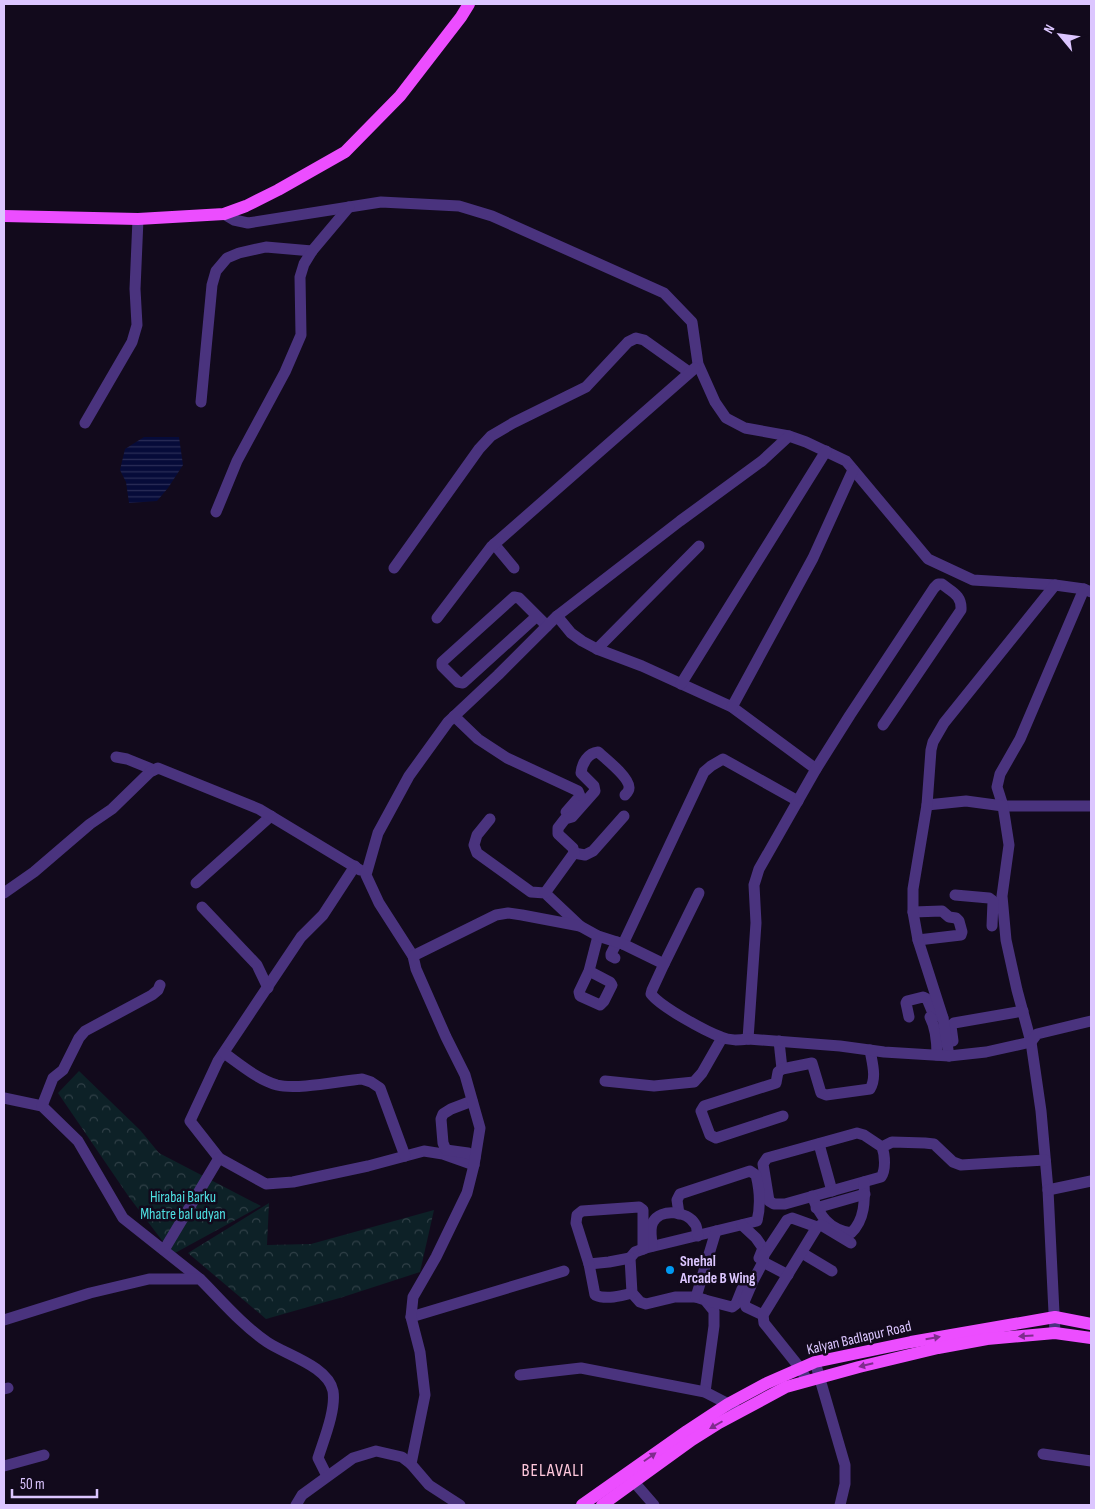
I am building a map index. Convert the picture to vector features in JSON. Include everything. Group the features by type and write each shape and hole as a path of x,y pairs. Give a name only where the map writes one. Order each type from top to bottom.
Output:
{"main road":[{"path":"4,216 138,219 224,214 246,206 345,152 400,96 469,4"},
{"name":"Kalyan Badlapur Road","path":"583,1505 622,1476 690,1435 728,1404 767,1383 815,1362 912,1342 1055,1317 1091,1324"},
{"path":"602,1505 634,1482 690,1435 719,1423 786,1387 938,1348 987,1339 1055,1332 1091,1338"}],"street":[{"path":"224,214 234,220 248,223 381,202 459,206 492,216 664,293 692,322 694,368"},
{"path":"216,512 237,461 294,353 300,335 300,277 304,264 312,251 349,207"},
{"path":"84,423 132,342 137,325 135,289 138,219"},
{"path":"202,402 212,285 216,271 227,258 239,253 266,247 312,251"},
{"path":"394,568 478,449 491,436 513,423 586,388 628,342 636,338 644,340 694,368 726,418 745,428 789,436 806,442 846,461 928,559 973,580 1055,585 1088,591 1020,739 1000,774 996,787 1003,806 1009,845 1002,896 1006,940 1032,1042 1041,1111 1048,1190 1055,1332"},
{"path":"437,618 491,546 694,368"},
{"path":"366,875 378,832 404,784 448,722 498,676 557,616 680,521 762,461 789,436"},
{"path":"681,684 826,451"},
{"path":"732,707 813,558 853,470"},
{"path":"494,544 514,568"},
{"path":"596,649 700,546"},
{"path":"748,1039 756,923 754,885 759,869 816,769 850,715 934,588 938,584 942,584 959,597 962,603 961,610 883,725"},
{"path":"947,1056 943,1018 918,940 913,912 913,889 926,805 931,750 938,733 1055,585"},
{"path":"537,616 463,683 458,682 442,666 442,662 514,597 519,598 537,616 547,626"},
{"path":"557,616 571,632 596,649 642,666 732,707 816,769"},
{"path":"454,716 478,740 507,758 578,790 580,796 556,825"},
{"path":"574,853 573,848 558,834 558,828 565,819 572,817 595,791 594,786 580,772 590,754 598,752 624,776 629,786 629,791 625,795"},
{"path":"116,757 127,759 154,770"},
{"path":"616,958 611,956 611,954 620,943 704,772 723,759 798,801"},
{"path":"4,893 34,872 90,824 112,809 150,772 158,768 259,809 355,866 366,875 379,903 413,956 416,969 465,1075 480,1128 467,1193 436,1257 413,1297 411,1317 420,1352 425,1395 411,1464"},
{"path":"926,805 966,802 1003,806 1091,806"},
{"path":"196,883 271,816"},
{"path":"574,853 585,855 593,851 624,816"},
{"path":"490,819 477,836 474,845 478,853 530,892 545,894 580,926 598,936 620,943 664,964"},
{"path":"545,894 574,853"},
{"path":"355,866 323,915 301,937 218,1061 190,1121 219,1158 266,1184 293,1182 424,1151 474,1162"},
{"path":"698,892 651,994 656,1001 722,1038 947,1056 986,1052 1032,1042 1037,1034 1091,1021"},
{"path":"955,895 989,898 992,901 988,926 1005,926"},
{"path":"202,907 257,965 268,988"},
{"path":"913,912 942,911 949,917 956,918 959,921 962,932 961,935 918,940"},
{"path":"413,956 496,915 508,913 580,926"},
{"path":"589,971 598,936"},
{"path":"42,1106 54,1078 63,1070 79,1038 85,1031 152,995 158,990 160,985"},
{"path":"909,1017 907,1001 923,996 927,999 932,1012 943,1018"},
{"path":"947,1056 951,1026 954,1023 1023,1011"},
{"path":"930,1017 936,1037 947,1056"},
{"path":"605,1081 654,1086 694,1082 702,1073 722,1038"},
{"path":"780,1042 782,1069"},
{"path":"814,1044 812,1063 821,1093 826,1095 870,1089 874,1073 870,1050"},
{"path":"224,1053 258,1077 278,1085 300,1086 362,1079 371,1082 380,1088 405,1156"},
{"path":"783,1116 716,1138 710,1135 701,1111 704,1106 776,1083 778,1072 782,1069 812,1063"},
{"path":"4,1098 42,1106 78,1141 123,1218 200,1279 242,1321 267,1342 309,1364 328,1378 333,1391 332,1409 318,1458 327,1476"},
{"path":"472,1101 451,1109 443,1114 441,1119 443,1143 446,1150 468,1153 474,1162"},
{"path":"816,1208 864,1188 881,1177 884,1153 882,1147 864,1135 857,1133 767,1158 763,1164 769,1201 774,1204 785,1204 832,1191 864,1188"},
{"path":"882,1147 892,1142 934,1144 953,1162 961,1165 1045,1160"},
{"path":"818,1144 832,1191"},
{"path":"164,1250 219,1158"},
{"path":"589,1264 630,1258 635,1252 647,1248 757,1221 760,1194 756,1175 750,1171 680,1194 677,1200 679,1214"},
{"path":"1048,1190 1091,1181"},
{"path":"812,1196 818,1213 827,1222 841,1232 851,1234 856,1229 865,1208 864,1188"},
{"path":"632,1293 601,1298 595,1295 589,1264 576,1223 577,1215 582,1212 639,1208 643,1210 647,1248"},
{"path":"647,1248 653,1221 661,1215 676,1212 695,1224 698,1236"},
{"path":"763,1315 746,1307 744,1302 763,1262 764,1255 787,1220 792,1218 817,1227 821,1225 851,1243"},
{"path":"630,1258 632,1293 640,1302 646,1304 675,1297 700,1299 732,1307 736,1304 763,1248 756,1238 742,1225"},
{"path":"813,1379 800,1368 764,1323 763,1315 817,1227"},
{"path":"700,1299 716,1231"},
{"path":"802,1253 820,1269"},
{"path":"763,1262 788,1276"},
{"path":"411,1317 564,1271"},
{"path":"4,1320 90,1293 149,1279 200,1279"},
{"path":"700,1299 714,1311 715,1318 705,1392"},
{"path":"815,1362 813,1379 845,1466 845,1484 840,1505"},
{"path":"520,1375 581,1368 705,1392 742,1411"},
{"path":"296,1505 302,1495 353,1458 376,1451 402,1457 411,1464 429,1485 460,1505"},
{"path":"1043,1454 1091,1461"},
{"path":"4,1466 44,1455"},
{"path":"622,1476 634,1482 654,1505"}],"green space":[{"name":"Hirabai Barku Mhatre bal udyan","path":"79,1071 140,1130 159,1153 261,1206 175,1253 164,1243 129,1197 58,1093"},
{"path":"269,1203 267,1245 311,1244 434,1210 420,1272 266,1319 188,1253"}],"shaded area":[{"path":"144,437 179,437 183,465 157,501 129,503 126,482 120,470 125,449"}],"place":[{"name":"Snehal Arcade B Wing","path":"670,1270"}],"district":[{"name":"BELAVALI","path":"553,1470"}]}
